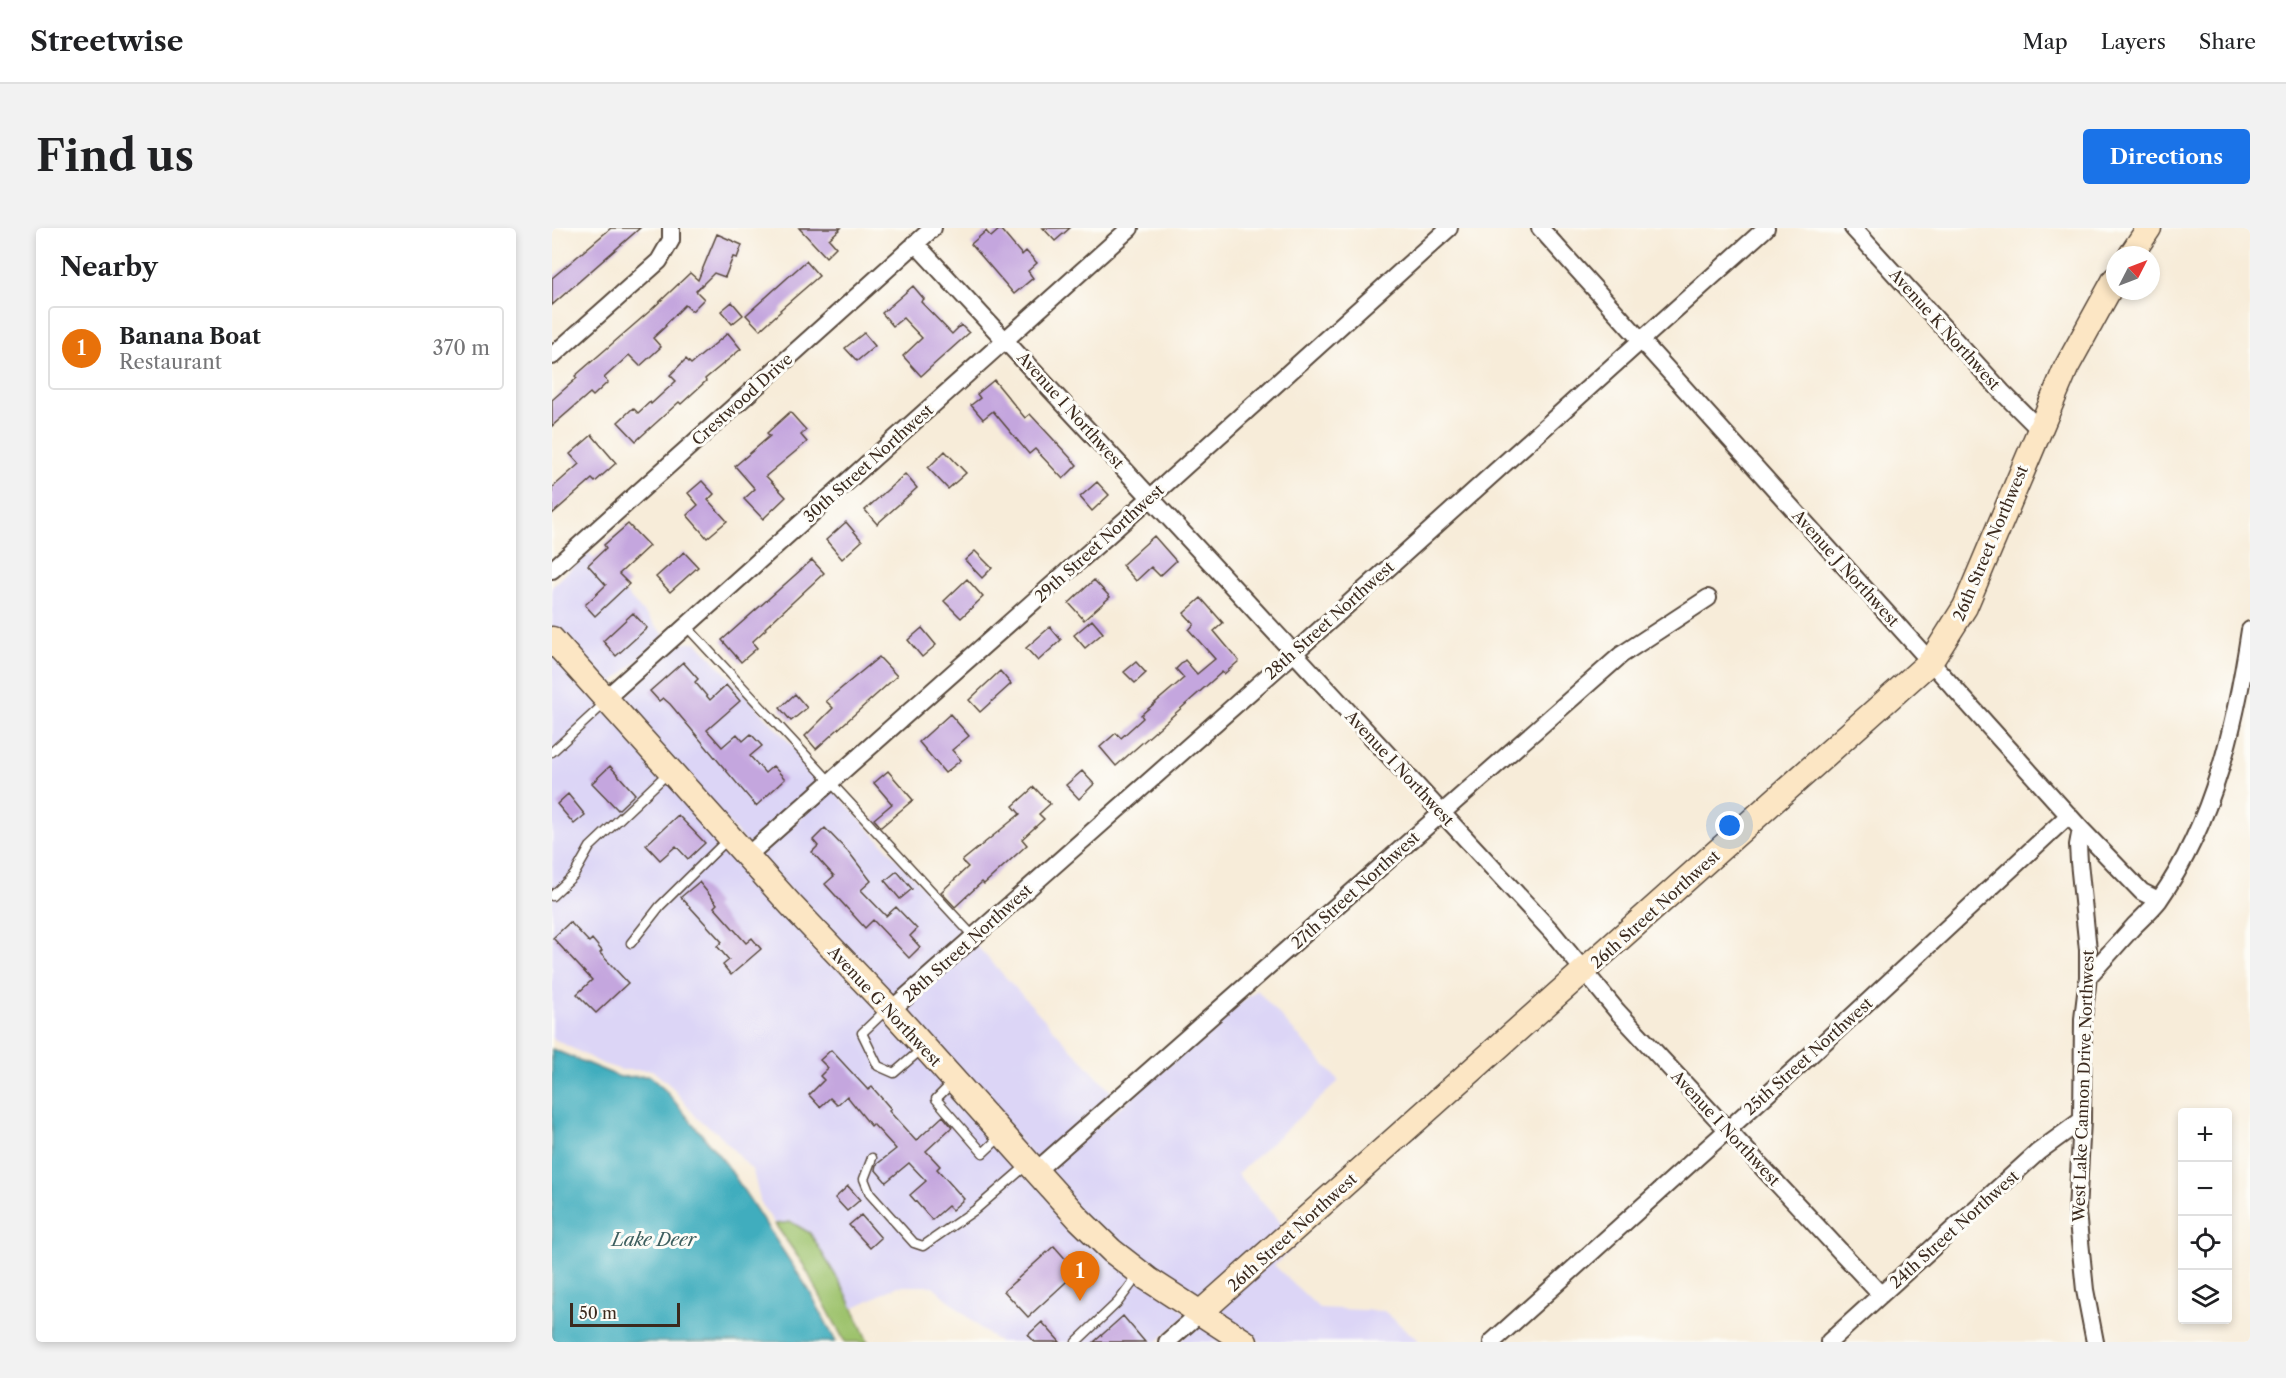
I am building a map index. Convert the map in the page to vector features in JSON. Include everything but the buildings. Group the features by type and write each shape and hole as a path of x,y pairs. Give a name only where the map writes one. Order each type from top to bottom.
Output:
{"street":[{"path":"552,356 659,261 671,240 671,228"},
{"name":"Crestwood Drive","path":"552,570 933,228"},
{"name":"30th Street Northwest","path":"607,699 1130,228"},
{"name":"29th Street Northwest","path":"747,856 1150,498 1449,228"},
{"name":"Avenue J Northwest","path":"1540,228 2081,829 2142,892 2158,900"},
{"name":"28th Street Northwest","path":"890,1009 1294,653 1766,228"},
{"name":"Avenue K Northwest","path":"1853,228 2002,392 2039,429"},
{"path":"2137,246 2149,228"},
{"name":"Avenue I Northwest","path":"915,243 1552,932 1617,1011 1881,1295"},
{"name":"26th Street Northwest","path":"1167,1342 1931,661 1965,607 2066,368 2106,295"},
{"name":"27th Street Northwest","path":"1034,1166 1620,655 1708,597"},
{"path":"2088,977 2158,900 2184,857 2223,765 2243,678 2250,630"},
{"name":"Avenue G Northwest","path":"552,639 747,856 1034,1166 1079,1219 1112,1251 1140,1273 1245,1342"},
{"name":"25th Street Northwest","path":"1492,1342 1954,923 2069,815"},
{"name":"West Lake Cannon Drive Northwest","path":"2081,829 2078,845 2088,950 2088,977 2083,1019 2082,1120 2077,1212 2085,1290 2094,1342"},
{"name":"24th Street Northwest","path":"1829,1342 2038,1152 2082,1120"}],"lane":[{"path":"687,627 974,937"},
{"path":"552,752 607,699"},
{"path":"552,896 574,875 590,847 671,771"},
{"path":"631,943 660,906 730,837"},
{"path":"890,1009 862,1033 878,1066 894,1073 924,1048"},
{"path":"872,1158 864,1179 870,1194 914,1243 922,1246 1034,1166"},
{"path":"1076,1342 1110,1311 1140,1273"}],"shaded area":[{"path":"588,552 665,636 608,687 552,626 552,587"},
{"path":"697,642 822,778 748,845 618,698 679,644"},
{"path":"552,651 1187,1315 1156,1342 999,1342 982,1330 933,1286 898,1286 853,1308 810,1233 791,1222 775,1224 761,1204 753,1171 718,1133 698,1119 671,1086 652,1070 622,1070 603,1064 552,1038"},
{"path":"832,789 966,934 892,999 758,856"},
{"path":"976,945 1112,1093 1038,1159 903,1010"},
{"path":"1257,990 1339,1081 1237,1174 1285,1228 1200,1303 1118,1244 1048,1170"},
{"path":"1295,1239 1299,1243 1274,1265 1319,1308 1384,1311 1420,1342 1261,1342 1213,1311"},
{"path":"1200,1323 1230,1342 1179,1342"}],"green space":[{"path":"791,1222 810,1233 845,1291 868,1342 845,1342 803,1264 775,1224"}],"water":[{"name":"Lake Deer","path":"552,1049 620,1077 649,1076 665,1090 727,1165 810,1292 836,1342 552,1342"}],"place":[{"name":"Banana Boat","path":"1080,1301"}]}
